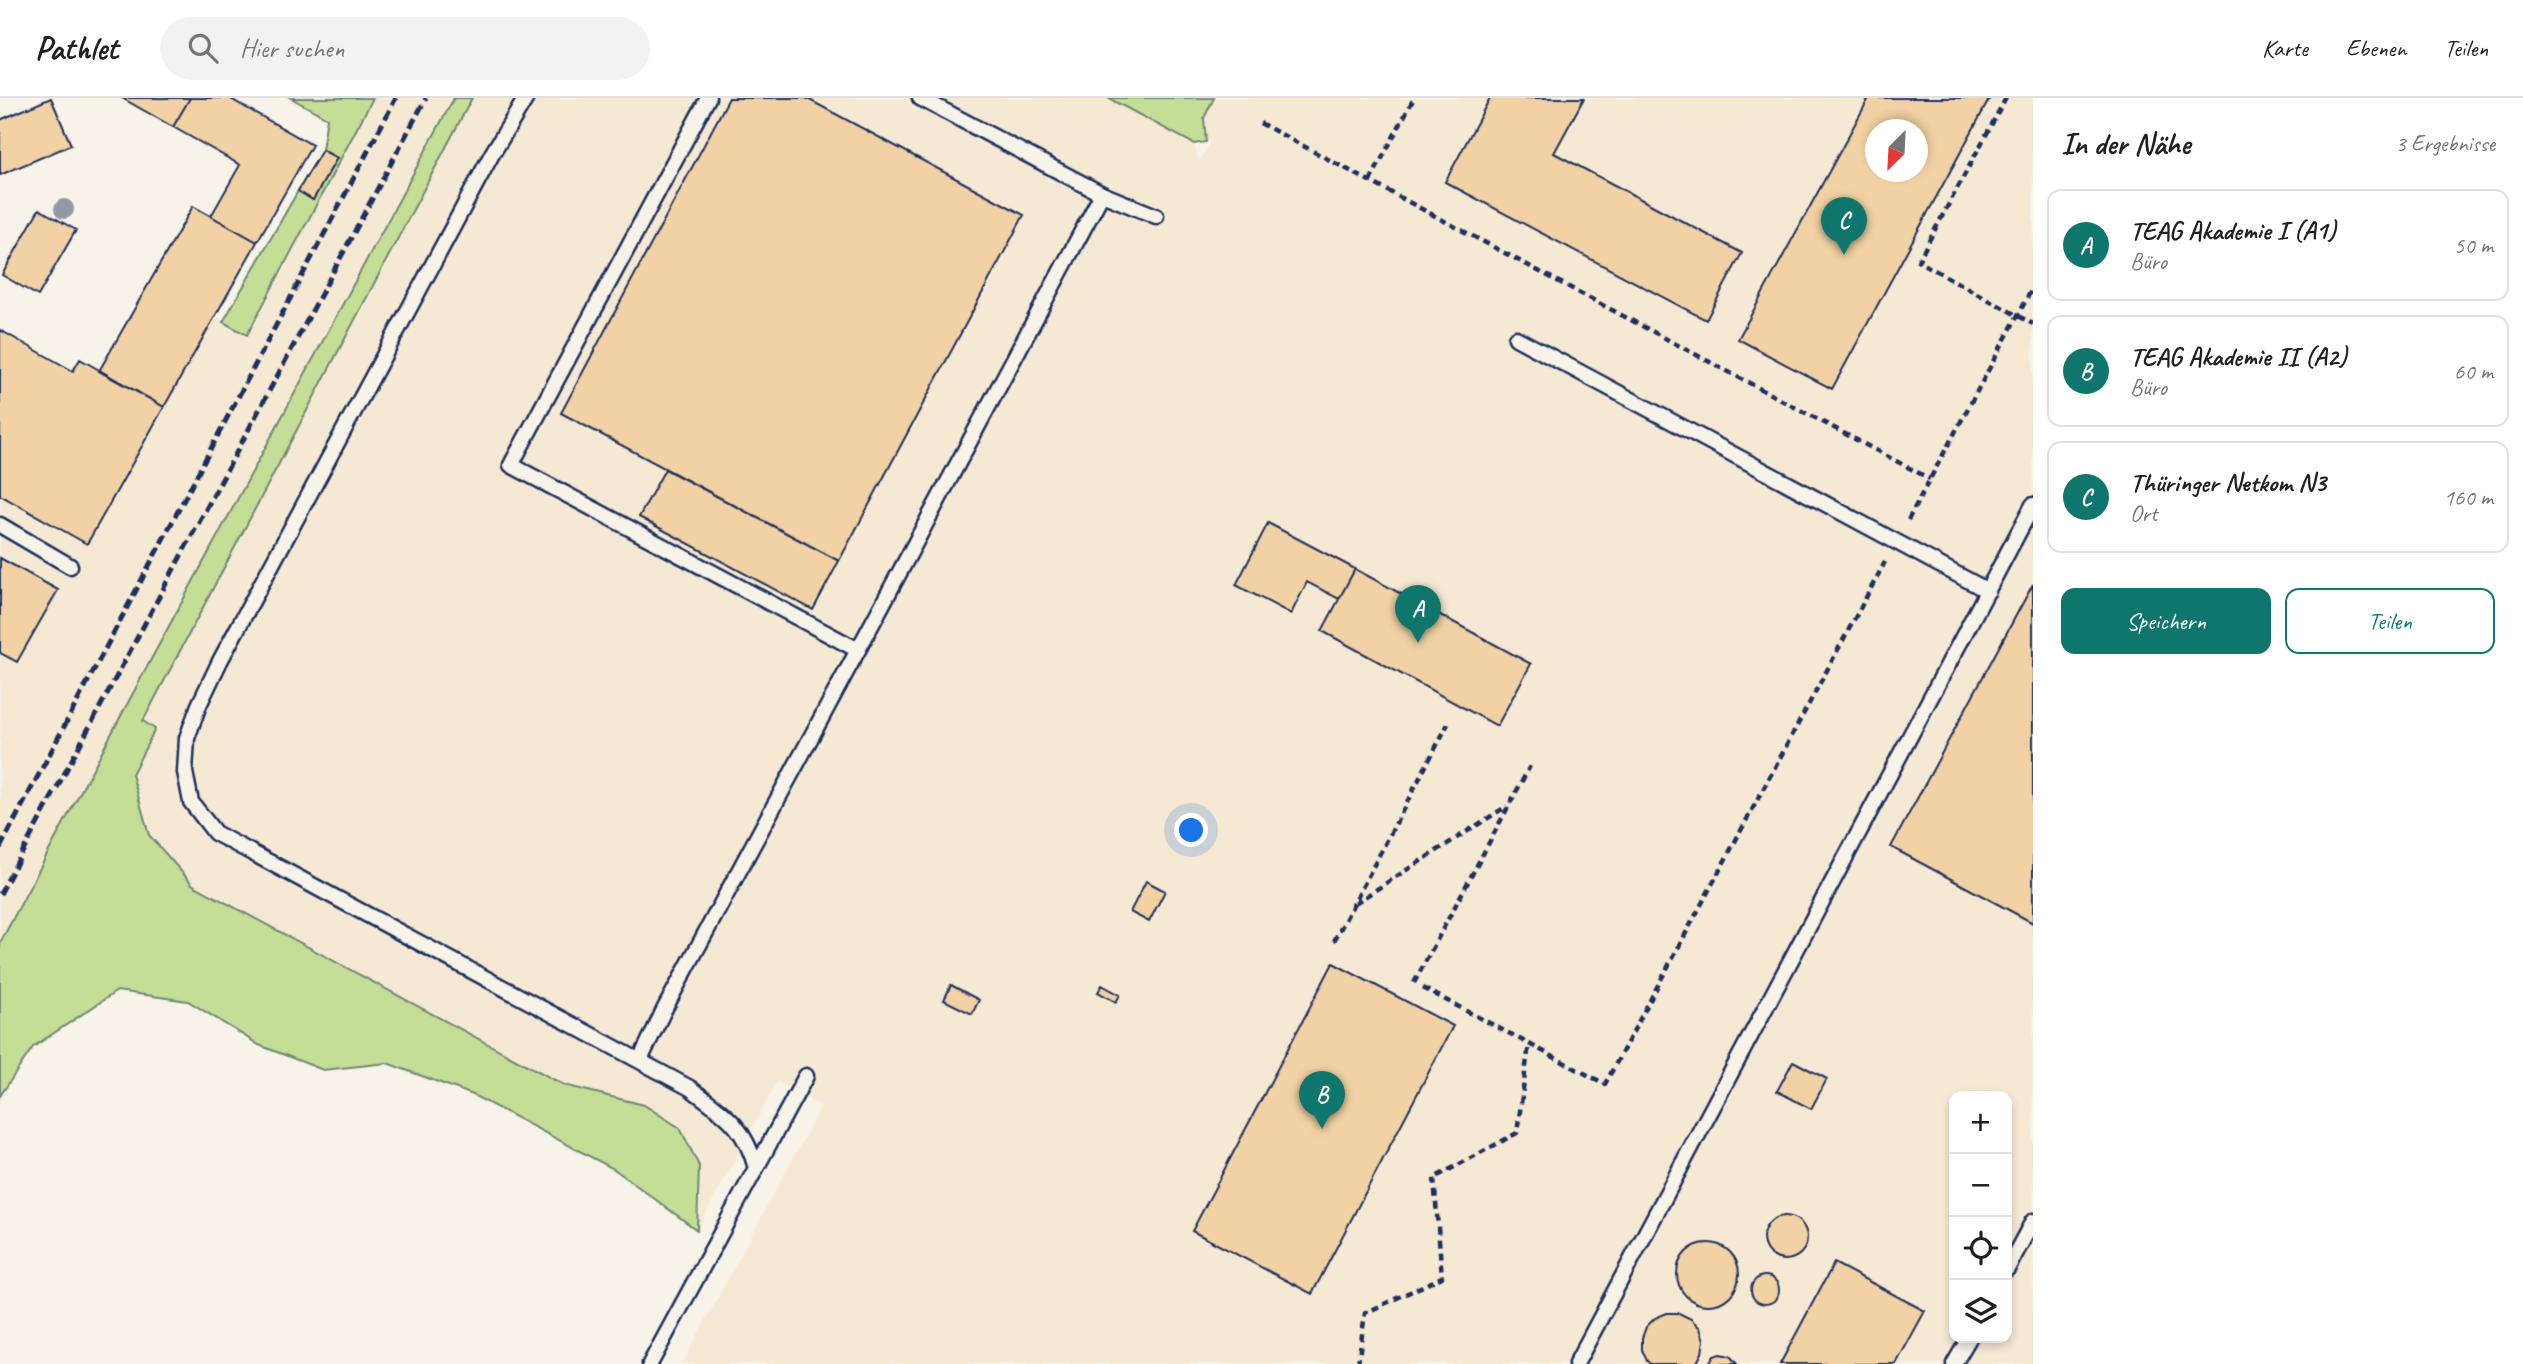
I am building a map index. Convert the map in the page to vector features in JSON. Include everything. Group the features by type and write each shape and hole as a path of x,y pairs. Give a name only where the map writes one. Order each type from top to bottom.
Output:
{"lane":[{"path":"526,98 492,153 220,661 187,738 185,772 191,802 215,833 690,1088 728,1116 749,1144 756,1168"},
{"path":"708,98 511,465 858,650"},
{"path":"920,98 1101,194 1156,216"},
{"path":"640,1060 664,1010 1101,194"},
{"path":"1516,338 1988,591"},
{"path":"1576,1364 2033,505"},
{"path":"0,525 70,566"},
{"path":"650,1364 806,1076"},
{"path":"2012,1260 2033,1221"},
{"path":"1954,1364 1966,1343"}],"path":[{"path":"1370,181 1414,98"},
{"path":"2006,98 1918,261 2033,324"},
{"path":"1260,123 1930,479"},
{"path":"1904,527 2033,287"},
{"path":"1423,988 1605,1084 1891,551"},
{"path":"1334,941 1448,724"},
{"path":"1414,983 1530,766"},
{"path":"1353,905 1508,806"},
{"path":"1358,1364 1365,1313 1442,1277 1434,1178 1517,1133 1529,1044"}],"shaded area":[{"path":"373,98 454,98 0,943 0,330 73,371 164,406 215,316 247,335"},
{"path":"472,98 1108,98 1194,144 1199,162 1210,142 1127,98 2033,98 2033,1364 682,1364 821,1106 777,1082 697,1230 699,1166 603,1095 564,1085 193,885 149,835 132,773 154,729 142,722"}],"green space":[{"path":"291,98 373,98 247,335 223,322 298,191 313,200 337,158 322,150 327,118"},
{"path":"454,98 472,98 143,721 155,729 132,774 149,835 193,885 564,1085 644,1105 680,1128 699,1166 697,1230 614,1169 473,1095 387,1063 323,1070 259,1045 188,1001 117,991 33,1047 0,1096 0,943"},
{"path":"1108,98 1214,98 1204,118 1206,142 1194,144"}],"building":[{"path":"51,98 71,145 0,175 0,120"},
{"path":"122,98 190,98 173,127"},
{"path":"190,98 229,98 312,145 257,242 211,216 240,165 173,127"},
{"path":"729,98 806,98 1024,215 839,561 561,413"},
{"path":"1490,98 1584,98 1554,153 1742,253 1706,320 1445,182"},
{"path":"1869,98 1990,98 1832,389 1738,339"},
{"path":"322,150 337,158 313,200 298,191"},
{"path":"193,206 257,242 164,407 99,371"},
{"path":"39,209 76,230 38,296 2,275"},
{"path":"0,330 73,371 80,359 164,407 87,544 0,495"},
{"path":"665,469 839,561 813,610 639,517"},
{"path":"1268,523 1355,569 1339,599 1307,582 1291,614 1236,585"},
{"path":"0,558 58,590 17,662 0,653"},
{"path":"1355,569 1531,664 1497,726 1322,631"},
{"path":"2033,584 2033,923 1891,847"},
{"path":"1146,881 1165,891 1149,922 1130,912"},
{"path":"1333,963 1453,1026 1312,1294 1192,1231"},
{"path":"951,985 979,1000 972,1014 944,1000"},
{"path":"1102,985 1120,995 1116,1002 1098,992"},
{"path":"1793,1061 1827,1079 1811,1109 1777,1091"},
{"path":"1785,1216 1800,1223 1807,1238 1800,1253 1785,1260 1770,1253 1763,1238 1770,1223"},
{"path":"1708,1243 1730,1252 1739,1274 1730,1296 1708,1305 1686,1296 1677,1274 1686,1252"},
{"path":"1834,1263 1925,1311 1896,1364 1780,1364"},
{"path":"1765,1276 1775,1280 1779,1290 1775,1300 1765,1304 1755,1300 1751,1290 1755,1280"},
{"path":"1667,1313 1679,1313 1700,1328 1704,1340 1702,1353 1696,1364 1650,1364 1647,1361 1642,1350 1646,1327 1655,1318"},
{"path":"1714,1356 1730,1356 1737,1364 1709,1364"}],"railway":[{"path":"0,848 396,98"},
{"path":"0,894 426,98"}],"place":[{"name":"Thüringer Netkom N3","path":"1844,255"},
{"name":"TEAG Akademie I (A1)","path":"1418,643"},
{"name":"TEAG Akademie II (A2)","path":"1322,1129"}]}
